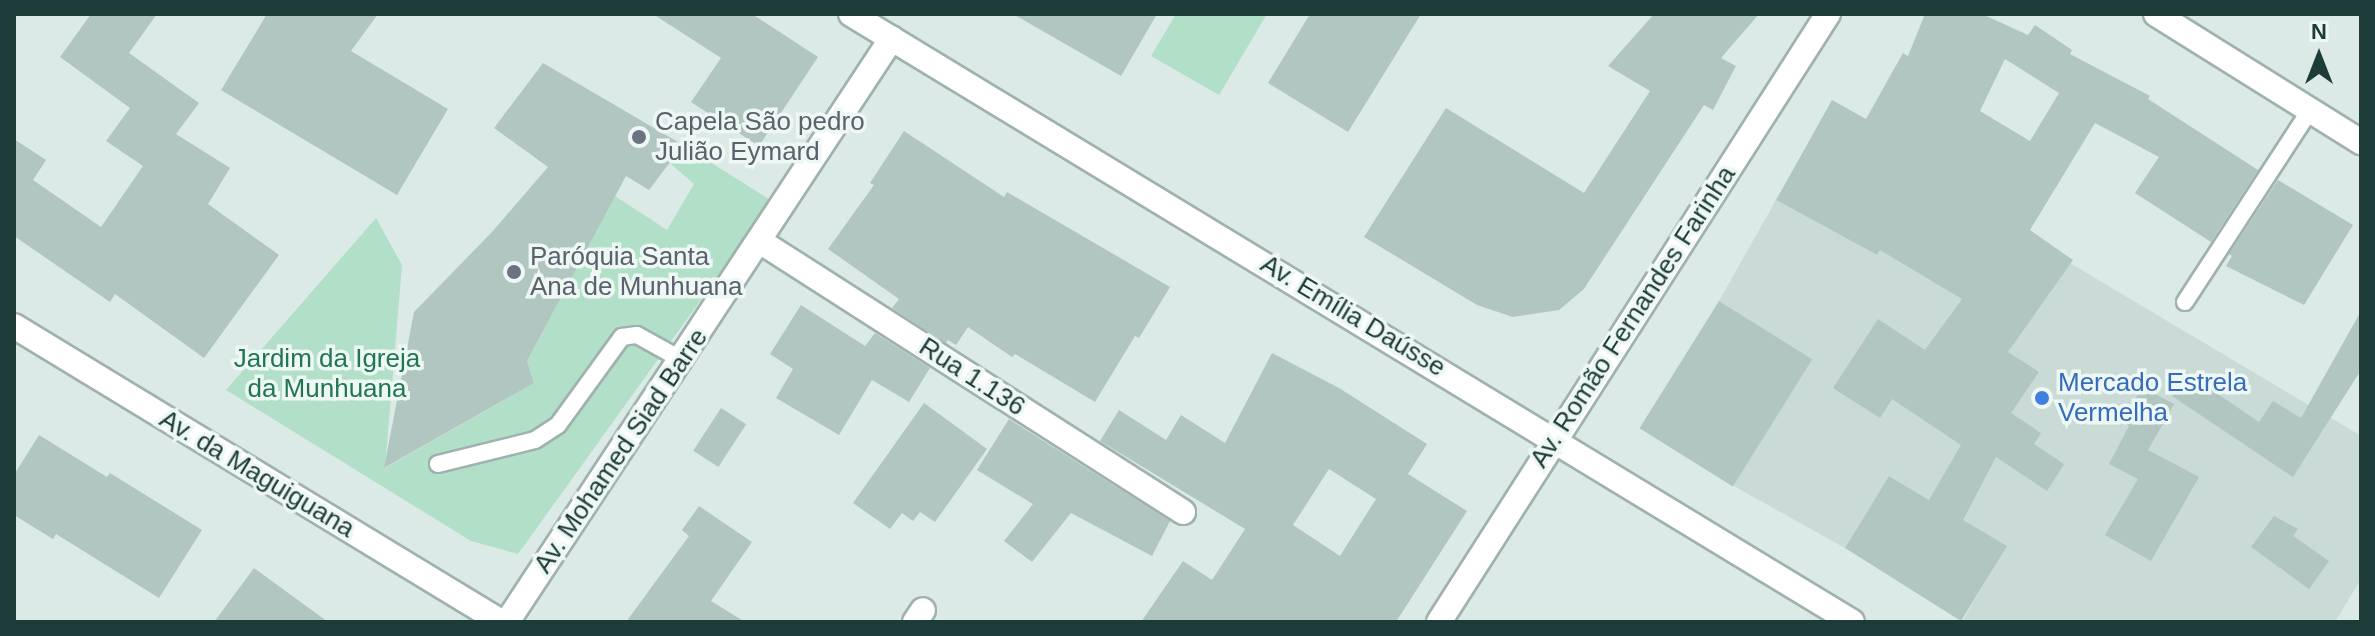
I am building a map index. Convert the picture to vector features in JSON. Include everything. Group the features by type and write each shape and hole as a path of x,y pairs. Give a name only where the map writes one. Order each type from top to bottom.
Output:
{"street":[{"name":"Av. Emília Daússe","path":"851,14 1555,438 1852,622"},
{"name":"Av. Romão Fernandes Farinha","path":"1439,622 1828,14"},
{"path":"2156,14 2361,142"},
{"name":"Av. Mohamed Siad Barre","path":"504,622 761,242 892,38"},
{"name":"Rua 1.136","path":"761,242 1183,512"},
{"name":"Av. da Maguiguana","path":"14,326 504,622"}],"lane":[{"path":"2185,302 2310,110"},
{"path":"438,464 535,440 558,425 622,337 637,335 682,360"}],"shaded area":[{"name":"Mercado Estrela Vermelha","path":"1920,174 2361,436 2361,579 2335,622 1962,622 2006,546 1889,476 1845,548 1732,485 1812,359 1719,301 1776,200 1877,255"}],"green space":[{"path":"1176,14 1267,14 1219,95 1151,56"},
{"name":"Jardim da Igreja da Munhuana","path":"683,145 772,201 518,554 471,541 226,390 376,218 402,265 385,468 534,383 527,361 615,196 667,230 694,184 671,164"}],"building":[{"path":"91,14 157,14 129,53 199,103 176,134 230,168 208,204 279,255 204,358 115,294 110,302 14,236 14,139 46,160 33,180 101,227 143,166 106,141 130,108 60,57"},
{"path":"267,14 378,14 351,51 448,109 397,195 221,90"},
{"path":"653,14 752,14 818,57 759,146 691,102 721,58"},
{"path":"1013,14 1157,14 1121,76"},
{"path":"1310,14 1421,14 1348,132 1268,83"},
{"path":"1654,14 1759,14 1721,58 1736,66 1713,110 1704,105 1584,289 1559,310 1513,317 1477,305 1364,237 1446,108 1584,193 1650,91 1608,66"},
{"path":"1925,14 1982,14 2028,35 2035,25 2072,50 2070,54 2150,96 2148,99 2258,170 2211,242 2135,193 2159,157 2095,123 2030,230 2073,260 2008,352 2039,372 2011,413 2041,433 2034,444 2064,464 2047,491 1996,457 1963,520 2007,546 1961,621 1845,548 1889,476 1929,500 1961,445 1892,399 1880,418 1833,388 1878,319 1925,350 1962,299 1880,250 1877,255 1776,200 1832,100 1866,119 1903,53 1908,56","holes":["2005,59 2059,93 2030,141 1980,111"]},
{"name":"Paróquia Santa Ana de Munhuana","path":"543,63 683,145 649,190 626,176 527,361 534,383 384,468 414,312 492,232 548,167 494,128"},
{"path":"904,131 1004,197 1007,192 1170,287 1139,338 1135,336 1095,402 1015,354 1012,357 968,327 956,345 948,340 946,343 892,308 899,299 828,249 874,185 870,183"},
{"path":"2278,180 2353,225 2304,305 2226,266 2232,256 2229,254"},
{"path":"1719,301 1812,359 1733,486 1640,428"},
{"path":"801,305 865,346 875,333 930,368 909,402 872,380 839,435 776,398 793,369 770,354"},
{"path":"2361,311 2361,370 2293,477 2172,396 2187,373 2259,422 2273,401 2301,418"},
{"path":"1272,353 1339,388 1427,444 1408,474 1467,511 1396,622 1141,622 1183,561 1212,580 1245,529 1100,441 1119,410 1166,440 1181,415 1225,443","holes":["1329,469 1376,499 1340,556 1293,525"]},
{"path":"2142,387 2174,404 2148,450 2199,477 2151,561 2105,535 2138,479 2109,464 2129,426 2123,422"},
{"path":"924,403 987,449 935,522 920,512 913,521 902,513 890,529 853,503"},
{"path":"721,408 746,424 718,467 693,451"},
{"path":"1009,419 1170,521 1152,556 1071,513 1032,562 1004,541 1033,504 977,470"},
{"path":"39,435 107,477 110,473 202,530 159,598 56,534 53,539 14,515 14,475"},
{"path":"699,506 752,542 711,601 745,622 626,622 689,536 682,530"},
{"path":"2274,516 2298,529 2293,536 2329,561 2309,589 2251,547"},
{"path":"254,568 328,622 214,622"}],"place":[{"name":"Capela São pedro Julião Eymard","path":"639,137"},
{"name":"Paróquia Santa Ana de Munhuana","path":"514,272"},
{"name":"Mercado Estrela Vermelha","path":"2042,398"}]}
